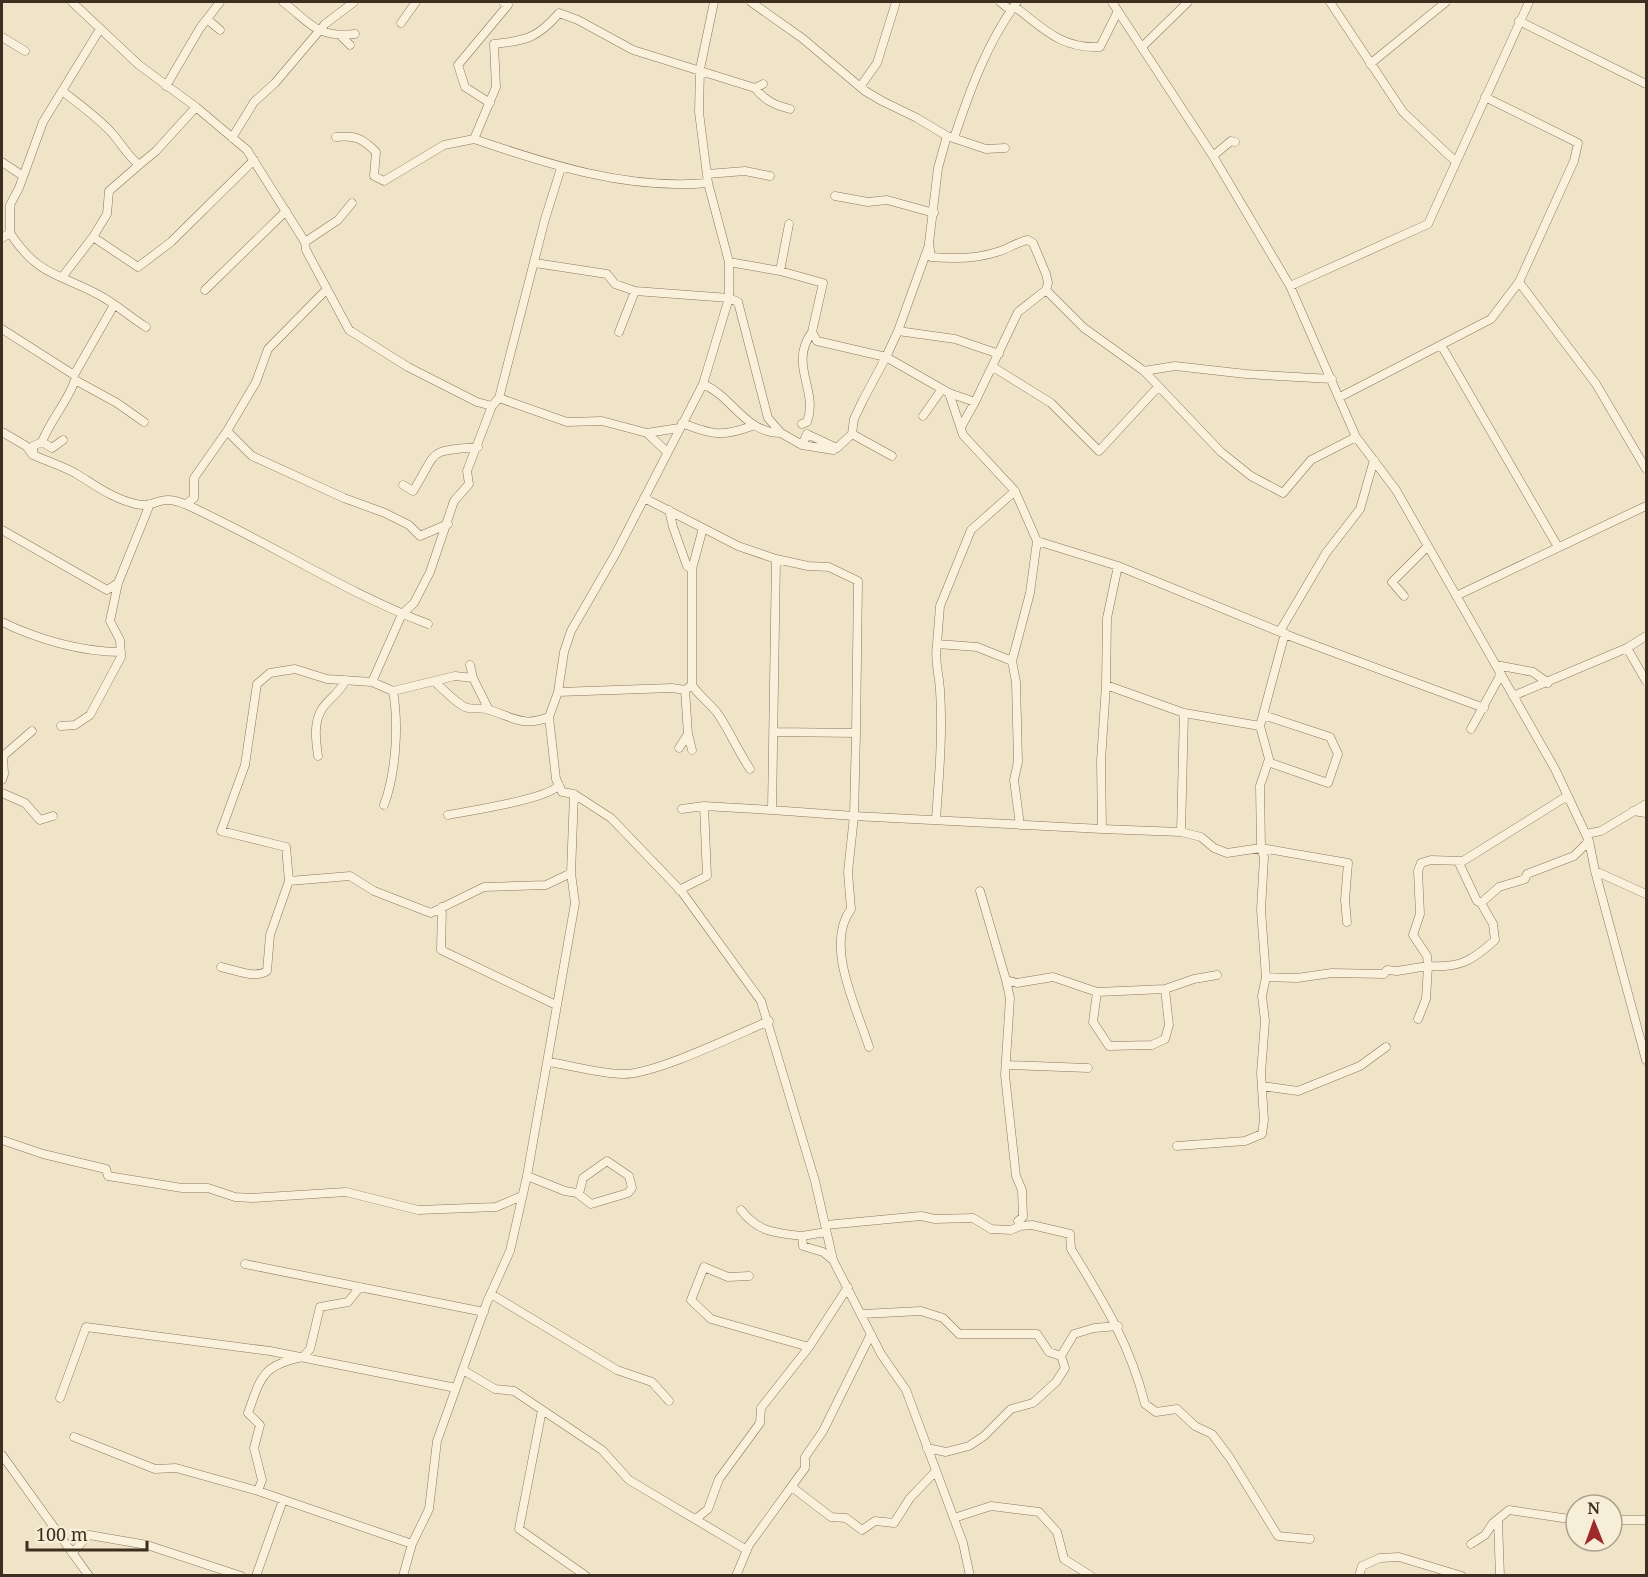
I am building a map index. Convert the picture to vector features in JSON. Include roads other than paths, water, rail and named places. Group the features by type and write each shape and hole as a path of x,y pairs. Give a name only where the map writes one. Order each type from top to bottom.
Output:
{"street":[{"path":"72,2 138,65 196,107 254,160 305,242 306,250 349,330 408,368 477,402 492,406"},
{"path":"166,86 220,2"},
{"path":"283,2 313,29 341,36 354,34"},
{"path":"232,138 254,102 276,83 334,14 354,2"},
{"path":"401,23 416,2"},
{"path":"490,103 465,87 458,65 508,5 503,2"},
{"path":"714,2 700,69 699,112 707,178 729,262 729,298 703,384 571,631 559,674 558,692 549,717 562,792 574,794 611,818 679,890 761,1001 769,1021 826,1228 832,1260"},
{"path":"751,2 802,38 860,87 882,102 917,117 951,137 986,149 1005,148"},
{"path":"860,87 877,63 896,2"},
{"path":"1000,2 1014,6 1065,44 1088,48 1100,48 1118,11"},
{"path":"1112,2 1213,156 1290,286 1356,436 1396,490 1555,769 1588,838 1647,1060"},
{"path":"1143,46 1188,2"},
{"path":"1330,2 1403,112 1456,162"},
{"path":"1370,64 1446,2"},
{"path":"1290,286 1428,224 1529,2"},
{"path":"535,263 607,274 615,284 635,291 729,298 738,302 768,418 781,433 802,445 807,434 837,448 852,434 859,410 898,331 929,243 938,168 998,28 1014,6"},
{"path":"474,139 496,87 494,44 525,41 547,27 559,13 578,20 633,50 759,86 762,98 790,109"},
{"path":"207,19 220,30"},
{"path":"1519,21 1647,84"},
{"path":"100,29 43,122 10,205 5,224 35,265 50,275 63,276 114,305 146,327"},
{"path":"341,36 350,45"},
{"path":"2,37 25,51"},
{"path":"62,91 96,117 139,165"},
{"path":"1340,397 1491,319 1519,282 1574,161 1578,143 1485,97"},
{"path":"63,276 93,237 107,214 109,191 156,151 196,107"},
{"path":"336,137 354,135 362,138 376,152 374,176 384,181 444,145 474,139 561,168 652,185 745,171 770,176"},
{"path":"1213,156 1231,141 1235,142"},
{"path":"93,237 138,267 176,238 254,160"},
{"path":"2,162 23,176"},
{"path":"372,682 402,614 414,603 448,524 454,501 469,484 467,471 492,406 499,398 545,219 561,168"},
{"path":"835,196 868,202 887,200 934,213"},
{"path":"305,242 338,220 352,203"},
{"path":"205,290 286,211"},
{"path":"780,271 789,224"},
{"path":"2,238 10,233"},
{"path":"929,243 931,256 950,259 998,252 1028,240 1033,243 1048,283 1046,290 1018,312 993,367 961,427"},
{"path":"729,262 780,271 823,283 812,332 806,342 802,368 811,407 807,422 802,424"},
{"path":"1519,282 1596,384 1647,469"},
{"path":"186,504 194,498 194,478 227,431 256,382 268,350 326,290"},
{"path":"1046,290 1084,328 1144,371 1221,452 1251,476 1283,493 1311,460 1356,436"},
{"path":"619,332 635,291"},
{"path":"33,455 33,446 42,442 57,412 65,405 74,377 114,305"},
{"path":"2,329 144,422"},
{"path":"898,331 955,339 999,354"},
{"path":"812,332 817,341 886,357 945,391 975,402"},
{"path":"1441,345 1558,548"},
{"path":"1144,371 1175,366 1246,374 1332,379"},
{"path":"993,367 1051,403 1099,452 1158,387"},
{"path":"703,384 712,388 752,426 770,433 781,433"},
{"path":"923,416 945,391"},
{"path":"945,391 963,435 971,448 1015,491 1037,541 1029,593 1012,661 1016,682 1018,762 1014,780 1020,825"},
{"path":"499,398 567,422 602,421 647,434 667,452"},
{"path":"647,434 680,426 725,434 735,433 752,426"},
{"path":"227,431 252,456 344,498 385,513 409,525 420,536 448,524"},
{"path":"2,432 26,446 33,455 73,472 100,490 136,504 150,504 168,498 186,504 263,541 402,614 428,624"},
{"path":"852,434 892,456"},
{"path":"42,442 52,448 63,440"},
{"path":"403,485 413,491 430,458 441,450 478,447"},
{"path":"1177,1146 1245,1141 1262,1134 1265,1021 1262,996 1266,977 1261,910 1264,857 1261,848 1260,786 1268,762 1260,726 1282,632 1326,553 1360,509 1374,460"},
{"path":"936,819 940,761 940,688 935,660 940,606 971,530 1015,491"},
{"path":"644,498 738,546 776,560 829,567 858,581 854,816 848,872 851,909 844,918 838,951 869,1047"},
{"path":"61,726 75,725 93,711 115,671 121,651 120,640 110,621 118,583 150,504"},
{"path":"1456,596 1647,506"},
{"path":"669,510 672,528 687,566 692,569"},
{"path":"692,750 688,734 688,687 692,569 703,528"},
{"path":"2,530 95,585 107,590 118,583"},
{"path":"1037,541 1118,566 1282,632 1484,707"},
{"path":"1404,597 1392,582 1428,546"},
{"path":"772,810 776,560"},
{"path":"1102,829 1101,761 1107,618 1118,566"},
{"path":"2,622 28,635 97,652 121,651"},
{"path":"1514,696 1626,648 1647,636"},
{"path":"937,644 977,647 1012,661"},
{"path":"1626,648 1647,681"},
{"path":"1496,665 1533,672 1548,683"},
{"path":"470,666 473,678 489,710"},
{"path":"221,967 253,974 262,974 267,970 270,935 289,881 286,847 220,831 245,765 257,684 270,673 295,669 327,679 372,682 393,691 455,676 473,678"},
{"path":"1471,729 1501,674"},
{"path":"318,756 315,731 321,709 339,693 346,680"},
{"path":"435,682 464,707 489,710 518,721 536,722 549,717"},
{"path":"1106,684 1184,713 1260,726"},
{"path":"558,692 688,687 707,699 724,723 750,769"},
{"path":"384,806 392,783 393,747 398,731 393,691"},
{"path":"1181,832 1184,713"},
{"path":"1263,715 1330,737 1338,754 1328,783 1268,762"},
{"path":"2,780 4,774 2,756 32,731"},
{"path":"775,732 856,733"},
{"path":"679,748 688,734"},
{"path":"448,815 493,802 536,798 555,791 559,785"},
{"path":"2,794 25,803 40,819 53,816"},
{"path":"403,1575 412,1544 429,1509 437,1441 484,1312 510,1251 527,1176 549,1062 556,1005 575,903 571,873 574,794"},
{"path":"1418,1019 1426,999 1428,966 1427,956 1413,934 1420,914 1418,871 1421,863 1431,860 1463,861 1564,798 1568,798"},
{"path":"1481,903 1499,887 1525,879 1527,874 1574,856 1588,838 1647,804"},
{"path":"679,890 707,876 704,806"},
{"path":"682,809 704,806 854,816 1181,832 1201,837 1214,848 1227,853 1261,848 1348,863 1345,900 1347,922"},
{"path":"1632,811 1647,813"},
{"path":"1266,977 1297,978 1332,973 1384,974 1388,970 1428,966 1450,968 1476,958 1496,940 1494,924 1481,903 1476,901 1458,861"},
{"path":"1595,871 1647,894"},
{"path":"289,881 350,876 374,891 431,913 484,887 546,885 571,873"},
{"path":"980,891 1010,998 1006,1065 1016,1176 1022,1190 1023,1217 1018,1221 1020,1226"},
{"path":"442,908 441,950 556,1005"},
{"path":"1006,980 1017,983 1053,977 1097,992 1165,989 1194,979 1217,975"},
{"path":"1097,992 1093,1022 1109,1046 1152,1045 1165,1039 1169,1025 1165,989"},
{"path":"549,1062 622,1074 634,1073 700,1050 769,1021"},
{"path":"1262,1086 1298,1091 1360,1066 1386,1047"},
{"path":"1006,1065 1088,1068"},
{"path":"2,1140 43,1154 106,1169 108,1176 182,1188 208,1188 235,1197 277,1198 346,1192 418,1210 496,1208 522,1196"},
{"path":"527,1176 565,1191 577,1193 591,1204 628,1193 632,1188 629,1176 607,1161 583,1178 577,1193"},
{"path":"741,1210 752,1224 774,1233 802,1236 826,1228 921,1216 935,1219 973,1218 991,1230 1011,1230 1020,1226 1032,1225 1070,1234 1071,1249 1118,1326 1136,1367 1145,1404 1156,1412 1177,1409 1195,1426 1212,1434 1230,1458 1278,1536 1310,1539"},
{"path":"802,1236 803,1246 823,1252 832,1260 881,1354 906,1390 963,1543 970,1575"},
{"path":"245,1264 484,1312"},
{"path":"749,1276 728,1277 704,1267 691,1300 711,1319 809,1347"},
{"path":"258,1491 262,1480 254,1448 260,1425 248,1413 261,1377 283,1361 303,1358 310,1349 320,1307 348,1302 360,1287"},
{"path":"696,1520 708,1509 719,1479 760,1423 761,1408 809,1347 848,1287"},
{"path":"491,1294 617,1370 652,1382 669,1401"},
{"path":"862,1314 921,1311 943,1317 959,1334 1037,1334 1049,1352 1061,1356"},
{"path":"927,1448 946,1452 969,1446 984,1436 1011,1409 1033,1403 1056,1382 1065,1368 1061,1356 1074,1334 1094,1328 1118,1326"},
{"path":"60,1398 86,1327 303,1358 456,1388"},
{"path":"736,1575 747,1550 805,1468 806,1457 823,1431 872,1334"},
{"path":"463,1370 495,1389 514,1391 602,1450 629,1480 747,1550"},
{"path":"542,1410 519,1529 586,1575"},
{"path":"74,1437 155,1469 176,1468 258,1491 412,1544"},
{"path":"2,1455 89,1575"},
{"path":"792,1487 831,1517 846,1518 862,1530 875,1521 894,1523 910,1498 936,1471"},
{"path":"256,1575 283,1500"},
{"path":"954,1518 991,1506 1039,1512 1057,1532 1064,1559 1091,1575"},
{"path":"1471,1545 1485,1535 1493,1523 1509,1510 1564,1518"},
{"path":"1624,1520 1647,1521"},
{"path":"1498,1521 1500,1575"},
{"path":"72,1552 89,1535 147,1545 241,1575"},
{"path":"1359,1575 1362,1566 1380,1558 1398,1557 1462,1575"}]}
